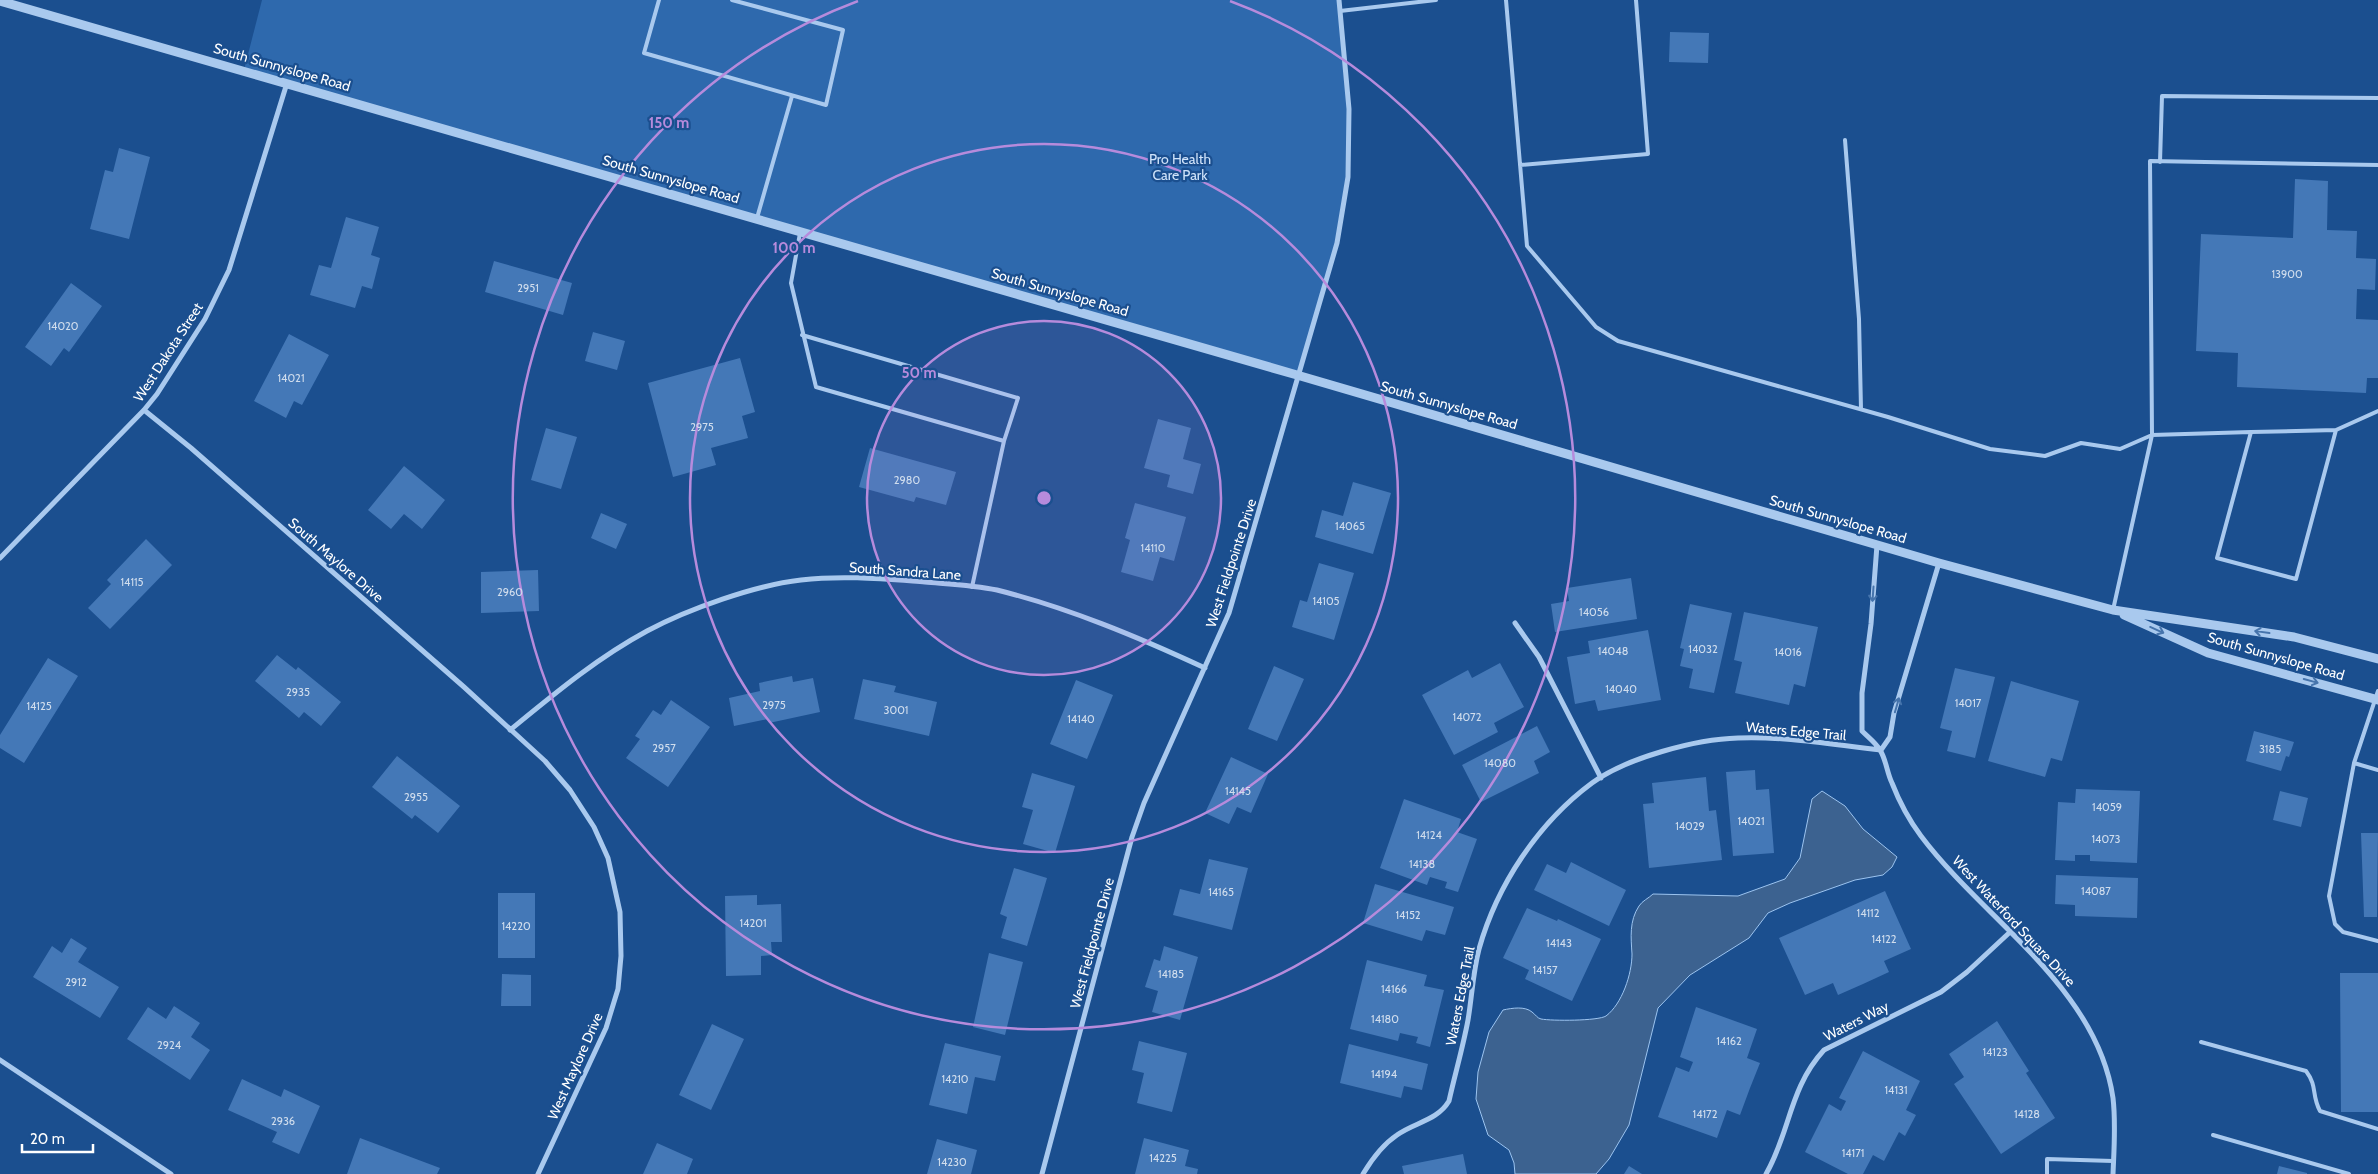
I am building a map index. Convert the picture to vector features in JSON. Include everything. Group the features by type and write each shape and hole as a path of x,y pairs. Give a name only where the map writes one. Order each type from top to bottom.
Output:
{"street":[{"name":"West Fieldpointe Drive","path":"1042,1174 1132,837 1144,803 1229,614 1244,567 1297,375 1309,341 1337,243 1348,177 1349,108 1339,0"},
{"name":"South Sunnyslope Road","path":"0,1 757,218 1938,563 2113,610 2294,637 2378,659"},
{"name":"West Dakota Street","path":"0,558 144,410 157,394 205,319 229,270 287,82"},
{"name":"South Maylore Drive","path":"144,410 198,454 449,674 510,730"},
{"name":"West Waterford Square Drive","path":"1877,545 1871,624 1862,693 1862,731 1881,750 1892,783 1920,835 1956,877 2063,988 2090,1030 2101,1054 2112,1097 2115,1125 2113,1174"},
{"path":"1881,750 1890,737 1894,713 1938,563"},
{"name":"South Sandra Lane","path":"510,730 600,658 648,630 706,605 769,586 801,580 867,577 997,590 1088,618 1205,668"},
{"name":"South Sunnyslope Road","path":"2113,610 2208,653 2377,697"},
{"path":"1515,623 1539,657 1601,778"},
{"name":"West Maylore Drive","path":"510,730 545,761 570,790 594,826 608,858 620,912 622,956 618,989 606,1028 538,1174"},
{"name":"Waters Edge Trail","path":"1363,1174 1374,1156 1397,1134 1442,1111 1449,1101 1468,1018 1479,949 1498,900 1510,876 1548,822 1568,803 1601,778 1658,752 1702,741 1737,738 1780,739 1881,750"},
{"name":"Waters Way","path":"1766,1174 1794,1096 1812,1062 1824,1050 1941,992 1967,972 2009,933"},
{"path":"0,1060 171,1174"}],"lane":[{"path":"659,0 644,53 826,105 843,30 732,0"},
{"path":"1340,11 1436,0"},
{"path":"1506,0 1527,246 1596,327 1618,341 1990,449 2045,456 2081,443 2120,448 2152,435 2336,430 2378,411"},
{"path":"1520,165 1648,154 1636,0"},
{"path":"757,218 792,96"},
{"path":"2160,162 2162,96 2378,98"},
{"path":"1844,140 1859,319 1861,410"},
{"path":"2113,610 2152,435 2150,161 2378,165"},
{"path":"800,231 791,283 816,387 1004,441"},
{"path":"802,334 1018,398 1004,441 972,586"},
{"path":"2251,432 2217,558 2296,579 2336,430"},
{"path":"2377,697 2354,763 2330,896 2331,912 2335,924 2343,932 2378,941"},
{"path":"2354,763 2378,770"},
{"path":"2201,1042 2306,1070 2314,1082 2314,1100 2320,1111 2378,1129"},
{"path":"2213,1135 2349,1174"},
{"path":"2047,1174 2047,1159 2113,1161"}],"green space":[{"name":"Pro Health Care Park","path":"262,0 1339,0 1344,44 1349,131 1348,175 1341,226 1328,276 1297,375 244,70"}],"shaded area":[{"path":"1822,791 1845,806 1863,829 1897,857 1892,867 1883,875 1855,880 1790,903 1768,913 1749,938 1690,975 1658,1008 1629,1125 1609,1159 1596,1174 1515,1174 1514,1163 1509,1150 1488,1135 1476,1099 1478,1072 1489,1032 1503,1010 1522,1008 1529,1010 1540,1019 1547,1020 1585,1020 1606,1016 1617,1004 1628,979 1632,962 1632,924 1640,904 1653,894 1738,896 1785,879 1800,858 1812,799"}],"building":[{"path":"1670,32 1709,33 1708,63 1669,62"},
{"path":"119,148 150,157 129,239 90,229 105,170 113,172"},
{"path":"2295,179 2328,181 2327,230 2357,231 2356,258 2376,259 2375,290 2357,289 2356,319 2378,320 2378,378 2367,378 2366,393 2237,387 2238,353 2196,351 2201,234 2293,238"},
{"path":"346,217 379,227 371,255 380,258 372,289 362,286 355,308 310,295 319,265 331,268"},
{"path":"494,261 572,283 563,315 485,292"},
{"path":"71,283 102,306 69,352 64,348 51,366 25,347"},
{"path":"593,332 625,341 617,370 585,361"},
{"path":"289,334 329,355 302,405 294,401 286,418 254,401"},
{"path":"740,358 755,412 742,416 748,438 711,448 716,465 673,477 648,383"},
{"path":"1158,419 1191,428 1183,459 1201,464 1193,494 1167,487 1170,475 1144,468"},
{"path":"546,428 577,437 561,489 531,480"},
{"path":"870,448 956,472 946,505 916,497 914,502 859,487"},
{"path":"404,466 445,500 422,529 404,514 391,529 368,510"},
{"path":"1353,482 1391,493 1373,554 1315,537 1322,510 1343,516"},
{"path":"1135,503 1186,517 1174,561 1160,557 1153,581 1121,572 1130,540 1125,538"},
{"path":"601,513 627,524 616,549 591,538"},
{"path":"146,539 172,565 110,629 88,608 111,584 107,580"},
{"path":"1319,563 1354,573 1334,640 1292,627 1300,600 1307,602"},
{"path":"538,570 539,611 481,613 481,572"},
{"path":"1631,578 1637,619 1555,632 1551,604 1569,601 1567,588"},
{"path":"1690,604 1732,613 1714,693 1689,688 1693,669 1680,666 1684,649 1680,648"},
{"path":"1744,612 1818,627 1805,687 1794,684 1789,705 1735,693 1742,662 1734,660"},
{"path":"1648,630 1661,700 1598,711 1595,700 1575,704 1567,657 1590,653 1588,641"},
{"path":"277,655 296,670 298,667 341,702 321,726 304,712 299,718 255,681"},
{"path":"48,658 78,676 24,763 0,748 0,735"},
{"path":"1500,663 1524,707 1494,723 1498,732 1454,755 1422,695 1468,670 1472,678"},
{"path":"1274,666 1304,679 1277,741 1248,729"},
{"path":"1955,668 1995,677 1975,758 1947,751 1952,731 1940,728"},
{"path":"792,676 793,682 813,678 820,712 769,723 768,719 734,726 729,698 760,691 759,683"},
{"path":"863,679 896,686 894,692 937,702 929,736 854,719"},
{"path":"1076,680 1113,695 1087,759 1050,744"},
{"path":"2011,681 2079,701 2062,761 2051,758 2045,777 1988,761"},
{"path":"671,700 710,727 668,787 626,758 640,739 635,736 653,710 661,715"},
{"path":"1537,726 1550,752 1534,761 1539,773 1481,802 1462,765"},
{"path":"2254,731 2294,742 2289,757 2286,756 2281,771 2246,761"},
{"path":"397,756 460,806 438,833 415,815 412,819 372,787"},
{"path":"1231,757 1268,774 1251,813 1237,807 1229,824 1205,813"},
{"path":"1755,770 1756,790 1769,789 1774,853 1733,856 1726,772"},
{"path":"1032,773 1075,786 1055,853 1023,844 1033,810 1022,807"},
{"path":"1706,777 1709,811 1716,810 1722,860 1649,868 1643,804 1654,803 1652,783"},
{"path":"2076,789 2140,791 2137,863 2090,861 2090,855 2075,855 2075,861 2055,860 2058,802 2075,803"},
{"path":"2280,791 2308,798 2301,827 2273,820"},
{"path":"1404,799 1461,819 1457,832 1477,839 1458,892 1445,888 1447,882 1430,877 1427,885 1380,868"},
{"path":"2361,833 2378,833 2377,917 2364,917"},
{"path":"1209,859 1248,868 1232,930 1173,915 1180,889 1200,894"},
{"path":"1571,862 1626,890 1609,926 1534,890 1547,864 1566,873"},
{"path":"1014,868 1047,878 1027,946 1001,938 1007,917 1000,914"},
{"path":"2056,875 2138,878 2137,918 2075,916 2075,905 2055,904"},
{"path":"1375,884 1454,907 1445,935 1426,930 1422,941 1363,923"},
{"path":"1885,891 1911,949 1884,961 1889,972 1838,995 1833,983 1805,995 1779,938"},
{"path":"498,893 535,893 535,958 498,958"},
{"path":"757,895 757,905 781,904 782,942 771,942 772,955 761,956 761,975 726,976 725,896"},
{"path":"1527,908 1557,921 1558,919 1601,939 1572,1001 1525,979 1529,970 1503,958"},
{"path":"71,938 87,948 78,962 119,987 100,1018 33,977 52,946 62,953"},
{"path":"1164,946 1198,957 1180,1020 1152,1012 1158,991 1145,987 1154,959 1160,961"},
{"path":"989,953 1023,962 1005,1035 973,1027"},
{"path":"1367,960 1427,975 1424,986 1444,990 1430,1047 1416,1043 1418,1037 1400,1033 1398,1041 1350,1029"},
{"path":"2340,973 2378,973 2378,1112 2341,1112"},
{"path":"502,974 531,975 531,1006 501,1006"},
{"path":"174,1006 200,1023 191,1037 210,1050 190,1080 127,1039 148,1007 166,1019"},
{"path":"1696,1007 1757,1029 1747,1058 1760,1063 1740,1115 1727,1110 1717,1138 1658,1117 1676,1067 1689,1072 1693,1062 1680,1057"},
{"path":"1997,1021 2029,1071 2026,1073 2055,1118 2001,1154 1954,1084 1964,1077 1949,1054"},
{"path":"712,1024 744,1039 711,1110 679,1095"},
{"path":"1139,1041 1187,1053 1172,1112 1137,1103 1144,1073 1132,1070"},
{"path":"945,1043 1001,1056 995,1081 975,1077 967,1114 929,1105"},
{"path":"1349,1044 1428,1064 1422,1090 1404,1086 1401,1098 1340,1083"},
{"path":"1863,1051 1920,1081 1906,1110 1916,1115 1905,1136 1899,1132 1884,1161 1873,1155 1863,1174 1848,1174 1805,1152 1829,1104 1841,1111 1846,1101 1839,1098"},
{"path":"242,1079 281,1097 284,1089 320,1106 299,1154 272,1142 277,1132 228,1110"},
{"path":"360,1138 440,1168 437,1174 347,1174"},
{"path":"1144,1138 1189,1150 1185,1166 1198,1169 1197,1174 1135,1174"},
{"path":"937,1139 977,1150 971,1174 927,1174"},
{"path":"657,1143 693,1159 687,1174 643,1174"},
{"path":"1463,1154 1467,1174 1404,1174 1402,1166"},
{"path":"1629,1166 1642,1174 1624,1174"},
{"path":"2279,1166 2307,1173 2307,1174 2277,1174"}]}
